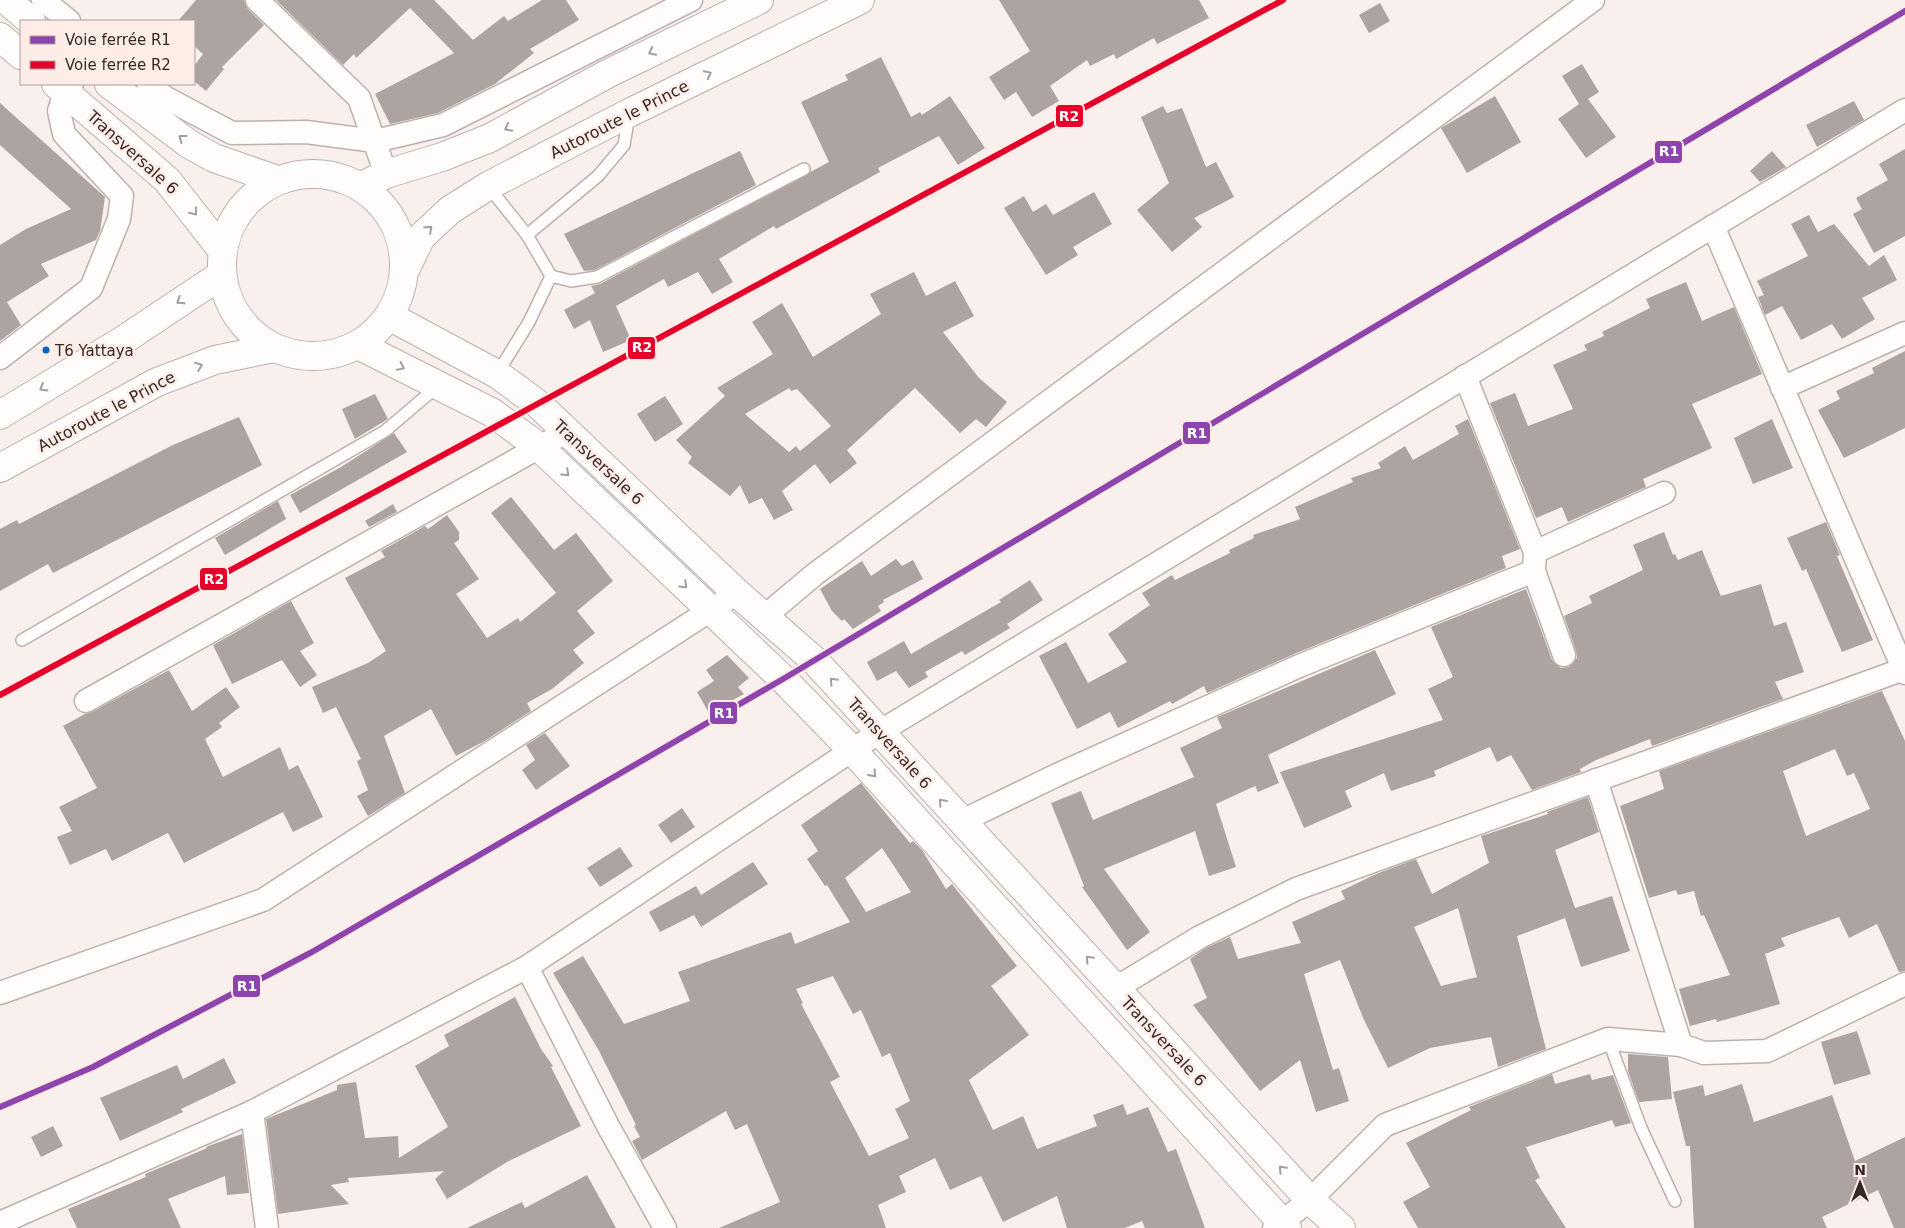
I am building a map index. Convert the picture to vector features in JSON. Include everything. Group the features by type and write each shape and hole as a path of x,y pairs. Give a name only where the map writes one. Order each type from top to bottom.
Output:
{"main road":[{"path":"6,0 31,20"},
{"path":"360,187 386,174 442,157 490,138 609,73 759,0"},
{"name":"Autoroute le Prince","path":"405,270 421,237 450,210 488,186 629,113 860,0"},
{"path":"0,37 20,54"},
{"path":"111,85 189,144 214,158 274,179 299,175 331,176 360,187 385,209 400,238 405,270 400,294 389,316 358,345 316,357 274,348 248,330 230,305 222,262 230,226 244,205 274,179"},
{"name":"Transversale 6","path":"64,86 167,180 222,262"},
{"path":"0,414 125,340 222,262"},
{"name":"Transversale 6","path":"389,316 497,374 538,404 737,593 814,660 881,731 960,822 1116,988 1310,1200 1341,1228"},
{"name":"Transversale 6","path":"358,345 493,413 539,447 783,679 852,750 1281,1226"},
{"name":"Autoroute le Prince","path":"0,468 157,382 215,360 274,348"}],"street":[{"path":"42,0 68,20"},
{"path":"257,0 359,98 386,174"},
{"path":"149,85 166,98 232,133 306,132 375,141 443,125 692,0"},
{"path":"764,617 830,562 1593,0"},
{"path":"0,358 91,288 119,219 122,196 64,134 59,110 64,86"},
{"path":"0,1223 252,1112 527,968 881,731 1905,110"},
{"path":"214,158 232,133"},
{"path":"1116,988 1200,937 1296,889 1904,671 1713,226"},
{"path":"1782,388 1905,333"},
{"path":"1465,376 1535,562 1564,654"},
{"path":"86,701 568,431"},
{"path":"960,822 1057,775 1535,562 1664,492"},
{"path":"0,993 263,900 711,612 737,593"},
{"path":"1596,780 1681,1045"},
{"path":"527,968 608,1126 665,1228"},
{"path":"1281,1226 1310,1200 1385,1125 1608,1039 1681,1045 1704,1053 1767,1051 1905,984"},
{"path":"252,1112 267,1228"}],"lane":[{"path":"527,235 598,176 624,145 629,113"},
{"path":"488,186 527,235 552,276 571,281 597,277 804,169"},
{"path":"497,374 529,322 552,276"},
{"path":"22,640 385,431 438,386"},
{"path":"1608,1039 1641,1128 1675,1201"}],"building":[{"path":"196,0 244,0 248,9 264,25 222,67 224,69 206,91 195,82 195,65 203,54 195,47 195,20 179,20"},
{"path":"276,0 434,0 473,40 504,16 508,21 542,0 566,0 579,20 530,49 534,53 495,84 438,113 390,124 375,94 454,53 410,8 356,58 354,54 343,65"},
{"path":"999,0 1199,0 1209,18 1157,44 1154,38 1116,59 1114,54 1090,66 1087,60 1050,86 1059,101 1032,117 1016,92 1004,100 989,77 1030,51"},
{"path":"1380,3 1390,21 1369,33 1359,15"},
{"path":"881,57 911,117 920,112 922,115 950,96 985,148 958,165 939,136 878,168 880,172 776,229 774,226 719,259 733,282 712,294 698,272 668,287 664,279 616,306 631,340 603,352 590,320 574,329 564,310 595,293 591,286 600,284 829,162 801,102 848,80 845,75"},
{"path":"1582,64 1599,92 1588,99 1616,137 1586,158 1558,119 1579,104 1562,76"},
{"path":"1495,96 1521,142 1467,173 1441,128"},
{"path":"1854,101 1864,120 1817,147 1806,125"},
{"path":"0,103 105,197 100,231 96,240 41,264 49,276 7,302 21,325 0,341 0,245 26,229 71,209 0,145"},
{"path":"1163,106 1167,113 1182,108 1206,167 1216,162 1234,197 1194,218 1202,227 1172,252 1137,210 1169,183 1141,117"},
{"path":"1905,149 1905,236 1874,253 1853,214 1862,209 1856,198 1888,180 1879,164"},
{"path":"740,151 756,185 595,270 584,271 564,234"},
{"path":"1772,151 1786,167 1760,182 1750,171"},
{"path":"1094,192 1112,224 1073,247 1078,255 1046,275 1004,208 1024,196 1033,212 1046,204 1053,215"},
{"path":"1809,215 1818,232 1834,224 1869,266 1884,255 1897,280 1862,298 1875,319 1842,339 1832,324 1801,340 1782,306 1765,315 1758,297 1764,295 1757,281 1808,256 1791,224"},
{"path":"914,272 926,296 955,281 974,316 943,332 979,378 1007,402 986,427 976,419 960,433 915,388 847,450 857,463 830,484 815,464 782,491 793,510 774,520 762,498 749,504 740,485 730,496 688,463 692,457 676,440 725,396 717,388 773,354 752,322 782,303 813,357 881,314 870,294","holes":["789,388 791,391 797,389 831,426 800,451 796,446 789,452 745,414"]},
{"path":"1686,282 1702,321 1734,307 1762,374 1692,404 1712,448 1643,479 1646,487 1568,522 1562,507 1536,518 1490,403 1515,393 1528,426 1573,409 1553,365 1587,350 1584,345 1604,336 1602,332 1650,308 1646,299"},
{"path":"1905,351 1905,428 1844,458 1818,410 1840,399 1836,391 1874,373 1872,368"},
{"path":"375,394 388,419 355,439 342,409"},
{"path":"665,396 683,424 655,442 637,414"},
{"path":"239,417 262,465 53,573 48,564 0,591 0,529 17,520 19,524 173,445"},
{"path":"1468,419 1520,549 1502,556 1506,568 1294,654 1207,693 1204,686 1172,704 1170,701 1118,728 1110,712 1077,729 1039,656 1066,642 1088,683 1127,662 1108,634 1150,605 1142,593 1172,575 1175,580 1230,553 1229,550 1254,538 1253,535 1300,519 1295,507 1353,482 1351,478 1381,468 1378,463 1405,446 1413,460 1459,434 1455,426"},
{"path":"1772,419 1793,468 1753,484 1734,438"},
{"path":"394,433 407,452 300,513 290,495 341,467"},
{"path":"511,497 554,550 576,533 613,581 577,611 595,633 573,650 584,663 552,689 527,703 531,711 483,742 456,756 431,709 384,736 405,793 368,816 357,796 368,790 357,761 361,759 336,707 323,713 312,687 368,663 386,651 345,578 385,557 381,551 425,526 428,529 447,515 459,532 459,540 454,543 479,579 456,594 487,638 518,618 520,622 556,593 491,513"},
{"path":"278,501 286,519 225,555 215,538"},
{"path":"393,504 397,512 369,527 365,521"},
{"path":"1826,522 1840,555 1837,556 1873,640 1842,652 1806,569 1802,571 1787,538"},
{"path":"1664,532 1673,555 1675,554 1678,560 1702,550 1721,596 1761,584 1774,626 1786,622 1804,672 1775,682 1783,699 1652,746 1650,739 1596,760 1580,769 1581,772 1532,790 1511,755 1497,762 1490,747 1434,771 1436,776 1391,791 1384,773 1345,791 1352,807 1304,828 1280,772 1443,720 1428,689 1453,677 1431,627 1526,589 1552,660 1561,668 1569,667 1577,658 1564,616 1592,603 1589,596 1643,570 1633,545"},
{"path":"896,559 902,566 913,560 923,579 883,600 884,602 878,606 881,611 853,629 844,619 842,621 832,611 820,589 862,561 871,576"},
{"path":"1030,580 1043,600 1007,624 1010,628 965,655 962,651 925,672 928,677 909,688 896,671 877,681 867,662 904,641 911,654 1001,602 999,600"},
{"path":"291,601 314,643 300,651 317,675 300,687 282,660 232,684 213,645"},
{"path":"1375,650 1396,694 1268,755 1279,783 1258,792 1255,786 1216,804 1236,867 1209,876 1195,831 1104,869 1150,932 1127,950 1082,887 1084,886 1051,803 1081,791 1093,820 1194,777 1180,748 1222,728 1217,717"},
{"path":"727,655 749,678 738,687 744,694 709,713 697,692 714,681 706,670"},
{"path":"169,670 192,711 226,687 240,707 219,723 222,727 205,739 223,777 280,747 289,770 298,765 323,817 293,832 283,812 184,863 168,833 112,861 106,849 70,865 57,837 72,831 59,807 97,788 63,726"},
{"path":"1882,691 1905,741 1905,971 1899,972 1877,924 1849,938 1839,917 1781,938 1785,946 1765,954 1780,1004 1717,1022 1716,1019 1690,1026 1679,989 1730,975 1704,915 1701,916 1694,891 1678,895 1676,890 1649,898 1620,806 1664,789 1659,771","holes":["1835,749 1847,776 1854,773 1870,809 1806,836 1783,771"]},
{"path":"545,733 570,766 536,790 522,770 535,760 526,745"},
{"path":"861,783 910,843 913,841 922,850 946,889 952,884 1017,966 991,986 1029,1035 969,1080 993,1130 1023,1116 1037,1149 1097,1126 1093,1115 1123,1104 1127,1115 1148,1107 1168,1152 1176,1149 1205,1228 1145,1228 1142,1221 1125,1228 1067,1228 1057,1196 1003,1222 981,1176 950,1190 935,1158 899,1176 906,1192 878,1205 886,1228 719,1228 780,1202 747,1124 735,1130 726,1111 642,1160 632,1141 640,1137 634,1126 636,1125 599,1051 553,973 583,956 624,1024 690,1001 678,972 791,932 795,944 850,922 827,885 825,886 807,859 818,851 801,825","holes":["882,848 911,892 866,912 845,878","833,976 853,1014 861,1010 882,1057 890,1053 910,1101 895,1109 909,1138 869,1156 830,1082 840,1077 801,1004 803,1003 796,989"]},
{"path":"1588,797 1599,832 1555,850 1575,908 1612,896 1630,951 1581,967 1565,918 1517,936 1546,1049 1498,1067 1491,1037 1430,1048 1388,1068 1364,1020 1340,960 1304,974 1333,1070 1339,1068 1349,1101 1316,1112 1300,1060 1260,1091 1193,1005 1207,998 1190,959 1206,948 1230,937 1238,959 1301,943 1292,922 1345,899 1341,891 1376,874 1416,859 1432,894 1489,863 1481,836 1548,814 1547,812","holes":["1458,908 1477,977 1441,986 1414,927"]},
{"path":"682,808 695,827 671,843 658,825"},
{"path":"620,847 633,866 600,887 587,868"},
{"path":"753,862 768,884 701,927 694,915 660,932 649,912 696,886 701,895"},
{"path":"515,997 541,1049 553,1066 551,1067 581,1126 507,1162 447,1199 435,1179 444,1171 348,1178 349,1182 331,1185 349,1204 278,1214 266,1119 337,1090 337,1085 356,1082 365,1138 398,1136 399,1158 448,1127 415,1066 449,1046 444,1035"},
{"path":"1857,1031 1871,1074 1834,1085 1821,1042"},
{"path":"1628,1054 1668,1057 1672,1099 1639,1102 1628,1071"},
{"path":"224,1058 236,1083 181,1109 183,1112 120,1141 100,1098 177,1065 183,1079"},
{"path":"1552,1074 1555,1084 1590,1074 1592,1080 1613,1075 1631,1123 1615,1127 1612,1120 1526,1147 1540,1178 1535,1180 1566,1228 1418,1228 1403,1202 1430,1187 1406,1143 1471,1110 1469,1107"},
{"path":"1742,1084 1754,1122 1832,1095 1855,1161 1905,1137 1905,1228 1894,1228 1878,1190 1822,1217 1827,1228 1694,1228 1690,1146 1686,1146 1673,1092 1703,1085 1705,1096"},
{"path":"53,1126 63,1146 41,1157 31,1137"},
{"path":"242,1134 249,1193 227,1195 225,1176 168,1199 181,1228 77,1228 68,1209 146,1177 145,1174 205,1149 208,1146"},
{"path":"587,1175 616,1228 467,1228 522,1202 525,1208"}],"railway":[{"path":"0,695 1283,0"}],"rail line":[{"name":"R2","path":"0,695 1283,0"},
{"name":"R1","path":"0,1107 93,1067 312,952 783,679 1905,11"}],"place":[{"name":"T6 Yattaya","path":"46,350"}]}
